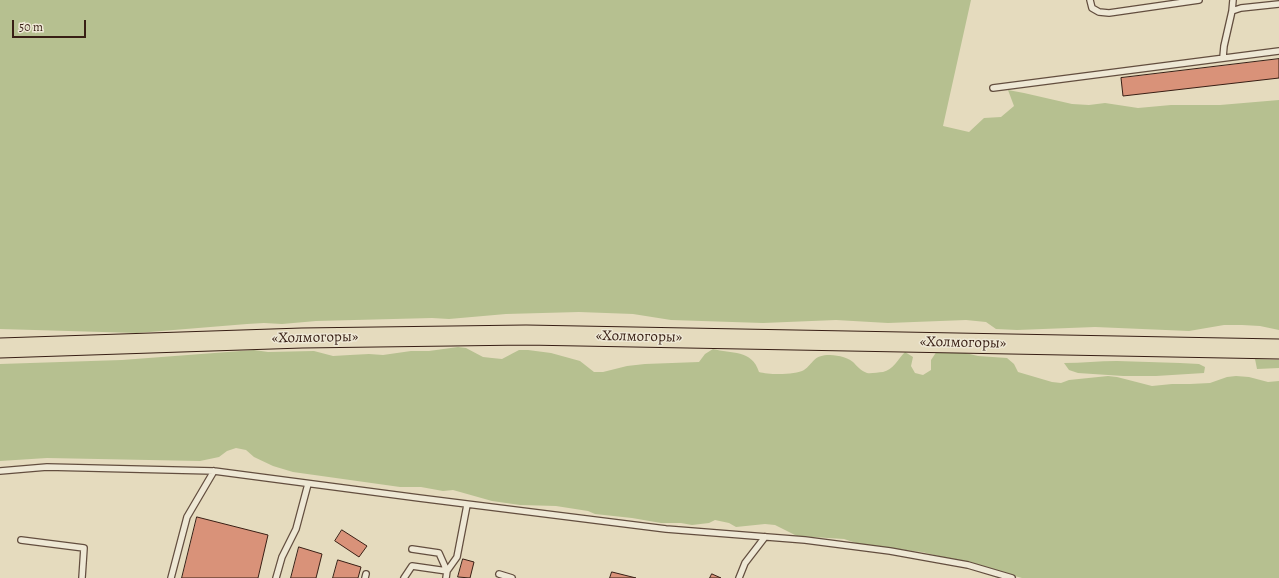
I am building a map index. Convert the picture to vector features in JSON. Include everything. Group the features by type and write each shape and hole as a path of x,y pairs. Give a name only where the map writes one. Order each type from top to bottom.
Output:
{"highway":[{"name":"«Холмогоры»","path":"0,348 310,338 526,335 1279,350"}],"lane":[{"path":"1090,0 1092,8 1099,12 1110,12 1200,0"},
{"path":"1223,57 1233,0"},
{"path":"1232,11 1242,8 1279,4"},
{"path":"993,88 1279,50"},
{"path":"0,471 47,467 214,471 467,505 666,529 805,540 890,551 968,565 1012,578"},
{"path":"171,578 187,517 214,471"},
{"path":"276,578 282,557 296,529 308,484"},
{"path":"446,578 447,571 457,556 467,505"},
{"path":"739,578 745,563 765,537"},
{"path":"21,540 84,548 82,578"},
{"path":"412,548 439,553 447,571"},
{"path":"404,578 412,566 447,571"},
{"path":"498,574 512,578"}],"green space":[{"path":"0,0 971,0 943,126 969,132 984,118 1001,117 1014,106 1008,90 1072,104 1089,105 1105,103 1138,108 1171,105 1220,105 1279,100 1279,330 1260,326 1224,325 1189,331 1095,327 1017,330 996,329 986,322 966,320 888,323 836,320 763,323 671,320 633,314 579,312 506,314 449,319 432,318 316,321 282,324 264,323 137,333 0,329"},
{"path":"458,347 466,348 483,357 502,359 519,350 551,353 580,361 594,372 603,372 627,366 645,364 699,362 705,354 713,349 746,356 756,365 759,372 776,374 800,372 816,358 827,355 847,358 867,373 883,372 893,367 905,352 913,357 911,366 915,373 923,375 931,370 931,360 937,351 957,351 978,356 1007,358 1014,364 1018,372 1052,382 1061,383 1069,380 1108,376 1152,386 1210,383 1227,377 1236,376 1249,377 1268,382 1279,381 1279,578 1022,578 922,552 862,545 844,539 797,536 775,525 765,524 736,527 729,523 715,520 709,523 692,525 681,523 661,523 595,514 588,511 556,506 520,505 492,501 453,490 443,491 421,487 400,487 293,472 273,466 254,457 246,450 236,448 227,451 219,457 200,461 47,458 0,461 0,364 122,360 254,350 268,352 314,351 333,356 369,354 383,355"},
{"path":"1255,359 1279,360 1279,368 1257,369"},
{"path":"1117,361 1199,364 1205,367 1204,373 1156,376 1123,376 1078,373 1069,370 1064,363"}],"building":[{"path":"1279,59 1279,78 1123,96 1121,78"},
{"path":"197,517 268,535 258,578 182,578"},
{"path":"342,530 367,546 359,557 335,541"},
{"path":"299,547 322,554 316,578 291,578"},
{"path":"463,559 474,562 470,578 458,577"},
{"path":"338,560 361,567 358,578 333,578"},
{"path":"612,572 636,578 610,578"},
{"path":"712,574 721,578 710,578"}]}
